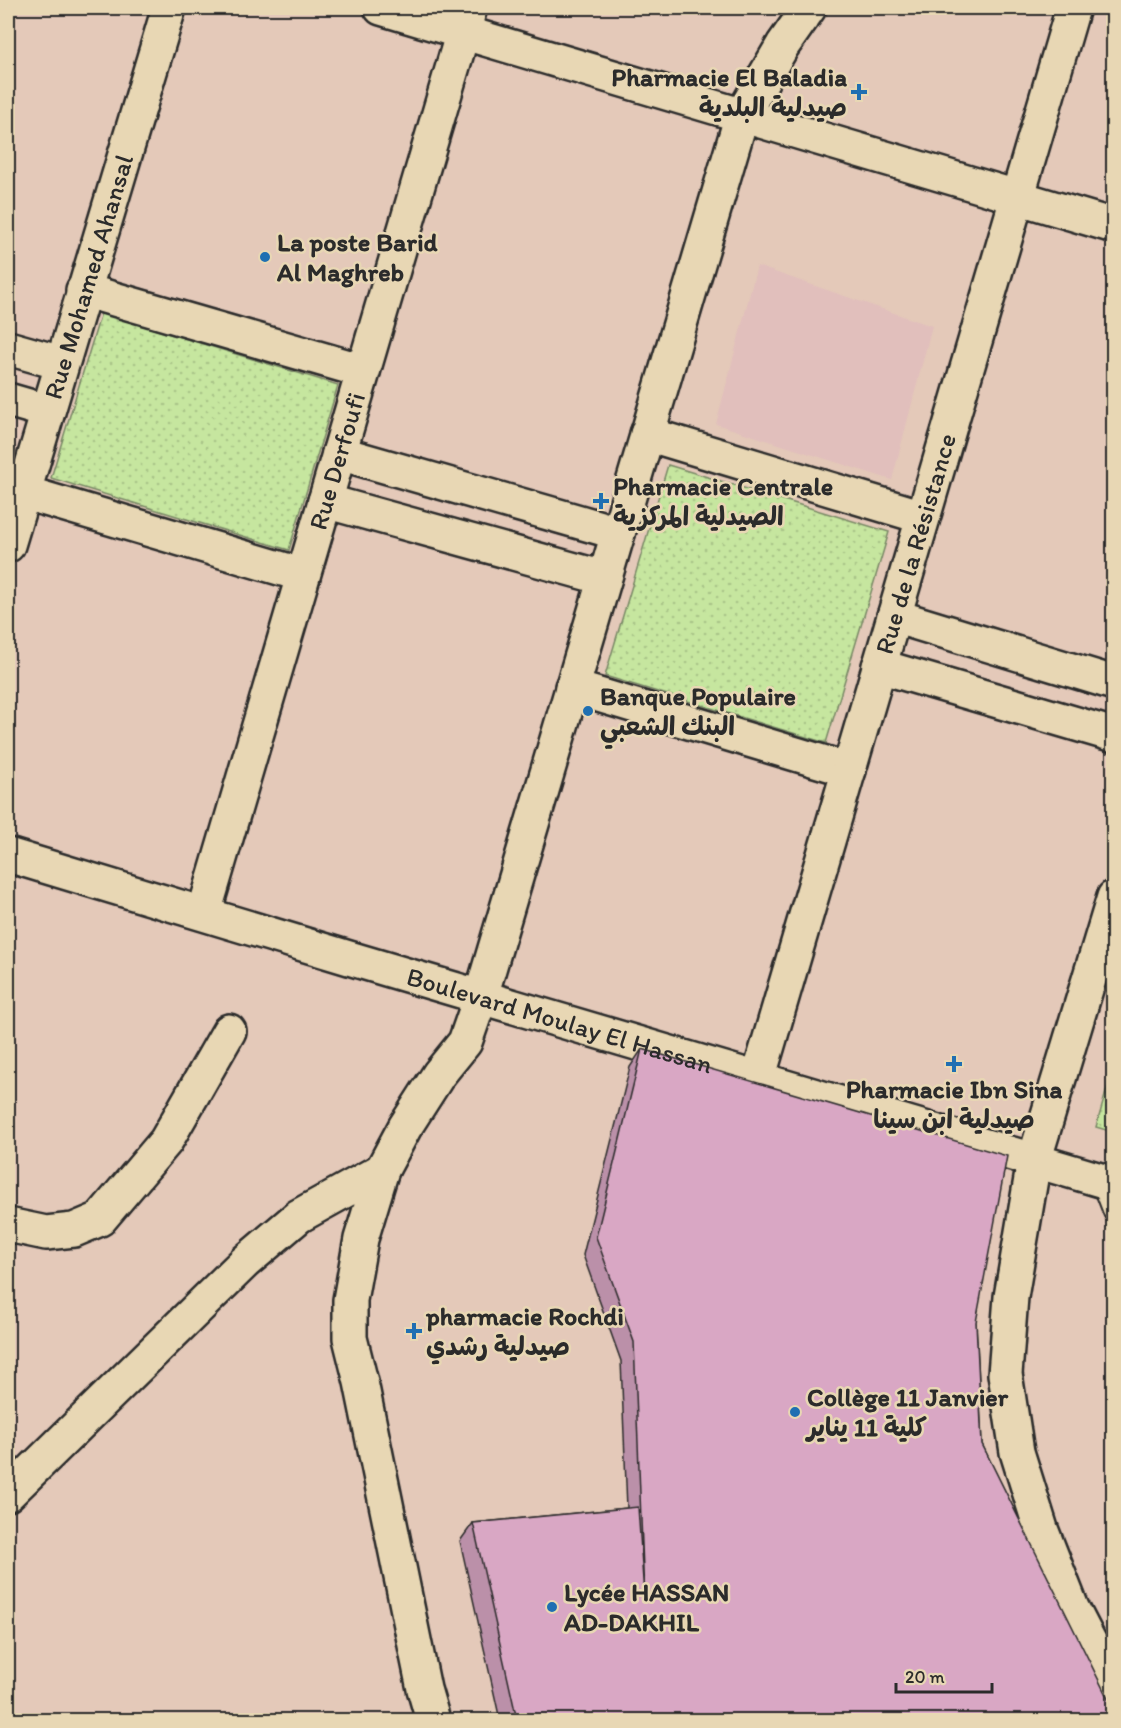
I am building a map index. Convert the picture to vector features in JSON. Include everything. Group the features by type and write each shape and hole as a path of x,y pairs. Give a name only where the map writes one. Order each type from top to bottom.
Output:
{"street":[{"name":"Rue Mohamed Ahansal","path":"8,545 46,411 169,8"},
{"path":"381,8 466,20 742,115 1113,226"},
{"path":"432,1720 350,1338 350,1300 355,1264 382,1170 405,1127 439,1074 465,1042 481,996 742,115 783,45 809,8"},
{"name":"Rue de la Résistance","path":"758,1079 1073,8"},
{"name":"Rue Derfoufi","path":"204,914 466,20"},
{"path":"83,290 363,370"},
{"path":"8,348 61,363"},
{"path":"8,400 46,411"},
{"path":"647,434 923,517"},
{"path":"339,453 618,533"},
{"path":"22,492 303,575"},
{"path":"325,501 604,578"},
{"path":"894,616 1113,683"},
{"path":"879,666 1113,735"},
{"path":"572,687 849,770"},
{"name":"Boulevard Moulay El Hassan","path":"8,855 1108,1183"},
{"path":"1113,897 1034,1161 1011,1297 1005,1374 1017,1452 1041,1529 1072,1608 1113,1689"},
{"path":"8,1225 46,1233 74,1230 100,1219 166,1141 229,1030"},
{"path":"8,1494 245,1262 299,1216 382,1170"},
{"path":"8,1463 45,1456"}],"lane":[{"path":"1108,1183 1113,1212"}],"shaded area":[{"path":"757,266 932,326 892,480 716,424"}],"green space":[{"path":"101,313 338,385 289,550 51,478"},
{"path":"668,465 889,532 826,743 605,676"},
{"path":"1113,1068 1113,1132 1096,1127"}],"building":[{"name":"Collège 11 Janvier كلية 11 يناير","path":"642,1049 1007,1156 976,1322 982,1444 1113,1709 1113,1720 517,1720 473,1523 638,1507 644,1595 634,1342 596,1237"}],"place":[{"name":"Pharmacie El Baladia صيدلية البلدية","path":"859,92"},
{"name":"La poste Barid Al Maghreb","path":"265,257"},
{"name":"Pharmacie Centrale الصيدلية المركزية","path":"601,501"},
{"name":"Banque Populaire البنك الشعبي","path":"588,711"},
{"name":"Pharmacie Ibn Sina صيدلية ابن سينا","path":"954,1064"},
{"name":"pharmacie Rochdi صيدلية رشدي","path":"414,1331"},
{"name":"Collège 11 Janvier كلية 11 يناير","path":"795,1412"},
{"name":"Lycée HASSAN AD-DAKHIL","path":"552,1607"}]}
